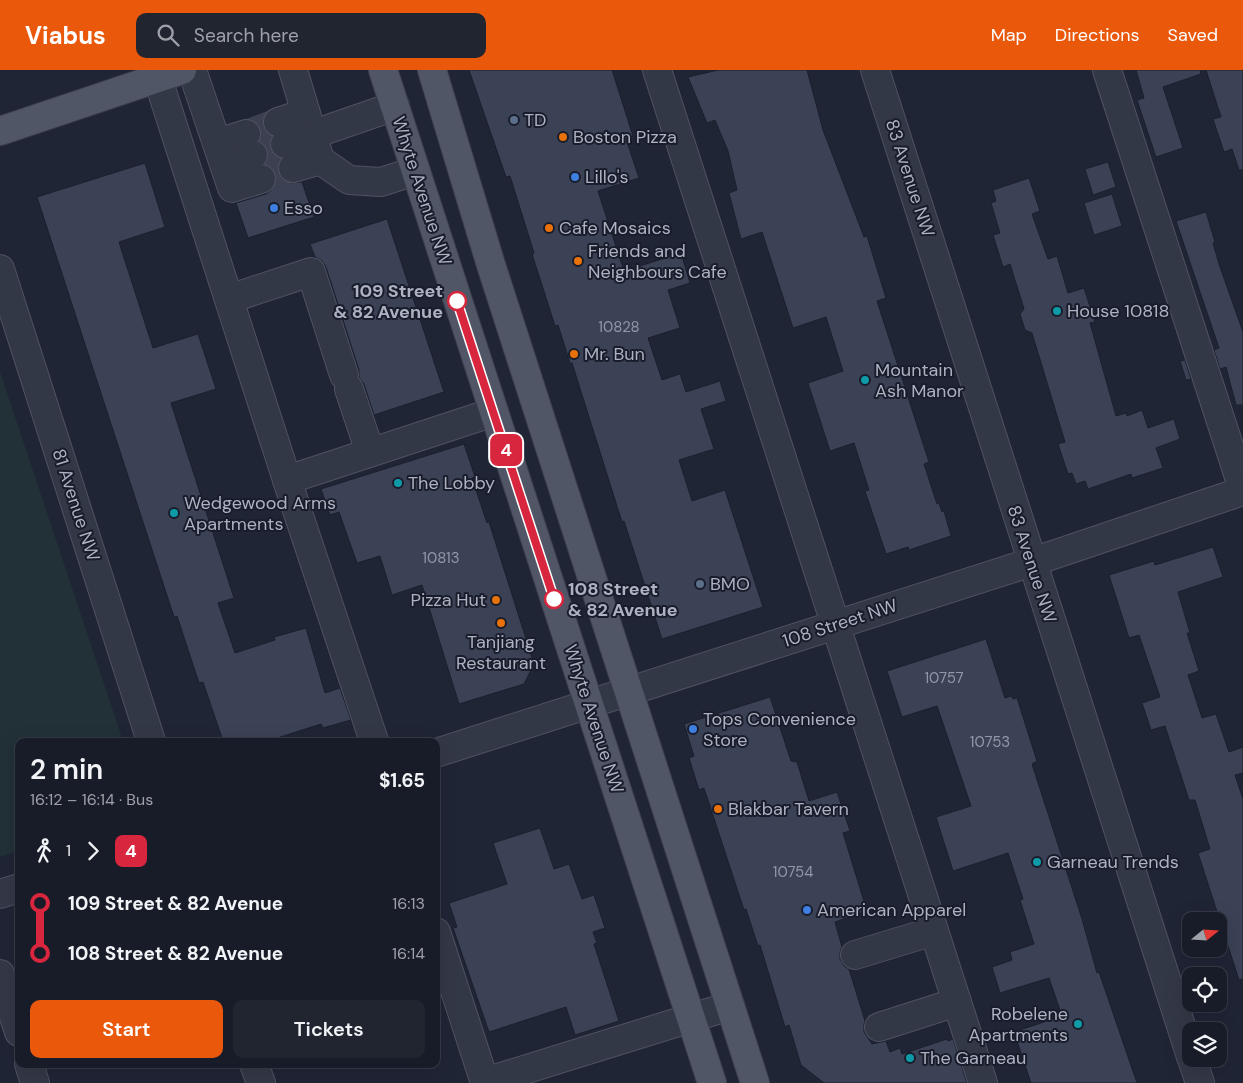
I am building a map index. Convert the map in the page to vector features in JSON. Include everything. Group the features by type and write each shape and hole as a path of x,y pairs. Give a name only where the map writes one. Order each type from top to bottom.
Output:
{"main road":[{"name":"Whyte Avenue NW","path":"383,70 712,1083"},
{"path":"432,70 494,274 755,1083"},
{"path":"0,130 165,73"}],"street":[{"path":"192,70 232,188 253,156 221,154"},
{"path":"293,70 320,160"},
{"path":"657,70 983,1083"},
{"name":"83 Avenue NW","path":"875,70 1182,1027"},
{"path":"1107,70 1243,490"},
{"path":"165,73 229,299 373,738"},
{"path":"395,106 309,124 285,145 320,160 349,180 381,182 415,171"},
{"name":"81 Avenue NW","path":"0,269 150,738"},
{"path":"229,299 311,272 370,452"},
{"path":"287,480 494,412"},
{"name":"108 Street NW","path":"440,753 1032,562 1243,490"},
{"path":"0,894 15,889"},
{"path":"855,955 934,931"},
{"path":"440,944 485,1082 730,1006"},
{"path":"0,974 15,1020"},
{"path":"879,1027 957,1002"},
{"name":"83 Avenue NW","path":"1195,1067 1200,1083"},
{"path":"30,1068 35,1083"},
{"path":"255,1068 261,1083"}],"shaded area":[{"path":"0,372 122,738 15,738 15,852 0,857"}],"building":[{"path":"469,70 612,70 633,136 626,139 639,178 598,191 624,271 681,253 690,283 668,290 680,328 648,338 662,380 680,374 686,392 720,381 726,401 701,409 714,449 679,460 692,501 725,490 763,607 662,639 624,521 622,522 572,363 570,363 558,325 555,326 510,176 506,177"},
{"path":"718,70 807,70 823,130 864,237 867,236 886,298 877,301 929,462 924,464 937,504 939,503 942,512 944,511 951,536 909,550 908,547 886,554 865,491 869,490 854,443 830,451 808,383 843,371 826,317 793,328 762,232 741,239 729,193 737,190 728,151 715,120 707,123 688,77"},
{"path":"1136,70 1200,70 1201,74 1163,87 1183,148 1156,157 1137,100 1144,98"},
{"path":"1206,70 1243,70 1243,170 1239,170 1232,149 1224,152 1213,119 1221,117"},
{"name":"Esso","path":"263,120 263,127 272,136 270,150 281,159 278,165 278,173 283,180 289,183 302,182 314,217 248,238 236,203 266,194 273,189 276,182 276,174 272,168 265,164 268,158 268,150 259,141 261,130 256,122"},
{"path":"1108,162 1116,187 1093,195 1085,169"},
{"path":"145,163 165,227 119,242 153,348 198,334 216,389 171,403 234,598 218,603 235,653 275,640 274,637 306,628 325,693 340,688 351,720 323,728 321,724 277,738 222,738 203,682 199,683 177,616 174,617 37,197"},
{"path":"1029,178 1040,211 1032,214 1048,259 1057,256 1068,293 1084,288 1095,322 1090,323 1116,416 1126,413 1127,416 1142,410 1148,428 1174,419 1180,439 1156,448 1163,468 1132,478 1131,474 1088,489 1085,481 1076,484 1072,473 1068,474 1058,444 1065,442 1032,333 1025,330 1020,314 1024,309 1010,264 1003,267 993,235 1000,233 991,203 996,201 993,190"},
{"path":"1112,194 1122,226 1094,235 1084,203"},
{"path":"1206,212 1219,264 1243,332 1243,405 1236,405 1226,367 1220,369 1214,350 1219,348 1176,221"},
{"path":"387,219 444,392 374,415 364,384 359,377 359,370 326,267 322,261 315,257 310,244"},
{"path":"1185,360 1191,379 1186,380 1180,361"},
{"path":"464,444 475,477 472,478 487,523 489,522 534,664 524,684 459,704 422,585 392,595 380,556 357,563 339,512 330,515 321,489"},
{"path":"1213,547 1223,577 1178,592 1190,633 1187,633 1199,671 1188,675 1202,718 1216,714 1229,752 1243,747 1243,773 1235,775 1243,799 1243,979 1239,980 1228,946 1228,912 1217,912 1198,853 1210,849 1195,800 1189,800 1165,726 1151,730 1142,703 1160,697 1139,635 1129,638 1109,575 1154,561 1155,565"},
{"path":"986,639 1005,698 1011,696 1013,699 1017,698 1037,761 1032,764 1082,919 1097,973 1099,972 1137,1083 1031,1083 1014,1032 1062,1016 1049,978 1000,993 992,967 1012,960 1010,952 1034,944 1020,900 1023,899 1008,853 953,871 936,817 971,806 937,706 902,717 887,671"},
{"path":"770,697 791,761 797,762 809,801 837,792 850,831 843,833 867,911 835,922 842,947 840,959 844,966 849,969 865,1021 864,1032 872,1044 886,1041 890,1052 900,1048 902,1054 947,1039 948,1041 953,1039 967,1083 824,1083 801,1065 789,1025 785,1027 760,945 758,946 746,909 744,910 704,788 699,790 689,758 694,756 684,724"},
{"path":"540,828 554,869 569,864 582,899 594,895 605,928 593,932 597,943 594,944 619,1021 575,1035 566,1007 489,1032 453,928 457,927 449,903 507,884 493,843"}],"tunnel":[{"path":"246,134 278,122"},
{"path":"253,155 285,144"},
{"path":"261,179 293,168"}],"bus line":[{"name":"4","path":"457,301 554,599"}],"place":[{"name":"TD","path":"514,120"},
{"name":"Boston Pizza","path":"563,137"},
{"name":"Lillo's","path":"575,177"},
{"name":"Esso","path":"274,208"},
{"name":"Cafe Mosaics","path":"549,228"},
{"name":"Friends and Neighbours Cafe","path":"578,261"},
{"name":"109 Street & 82 Avenue","path":"457,301"},
{"name":"House 10818","path":"1057,311"},
{"name":"Mr. Bun","path":"574,354"},
{"name":"Mountain Ash Manor","path":"865,380"},
{"name":"The Lobby","path":"398,483"},
{"name":"Wedgewood Arms Apartments","path":"174,513"},
{"name":"BMO","path":"700,584"},
{"name":"108 Street & 82 Avenue","path":"554,599"},
{"name":"Pizza Hut","path":"496,600"},
{"name":"Tanjiang Restaurant","path":"501,623"},
{"name":"Tops Convenience Store","path":"693,729"},
{"name":"Blakbar Tavern","path":"718,809"},
{"name":"Garneau Trends","path":"1037,862"},
{"name":"American Apparel","path":"807,910"},
{"name":"Robelene Apartments","path":"1078,1024"},
{"name":"The Garneau","path":"910,1058"}]}
